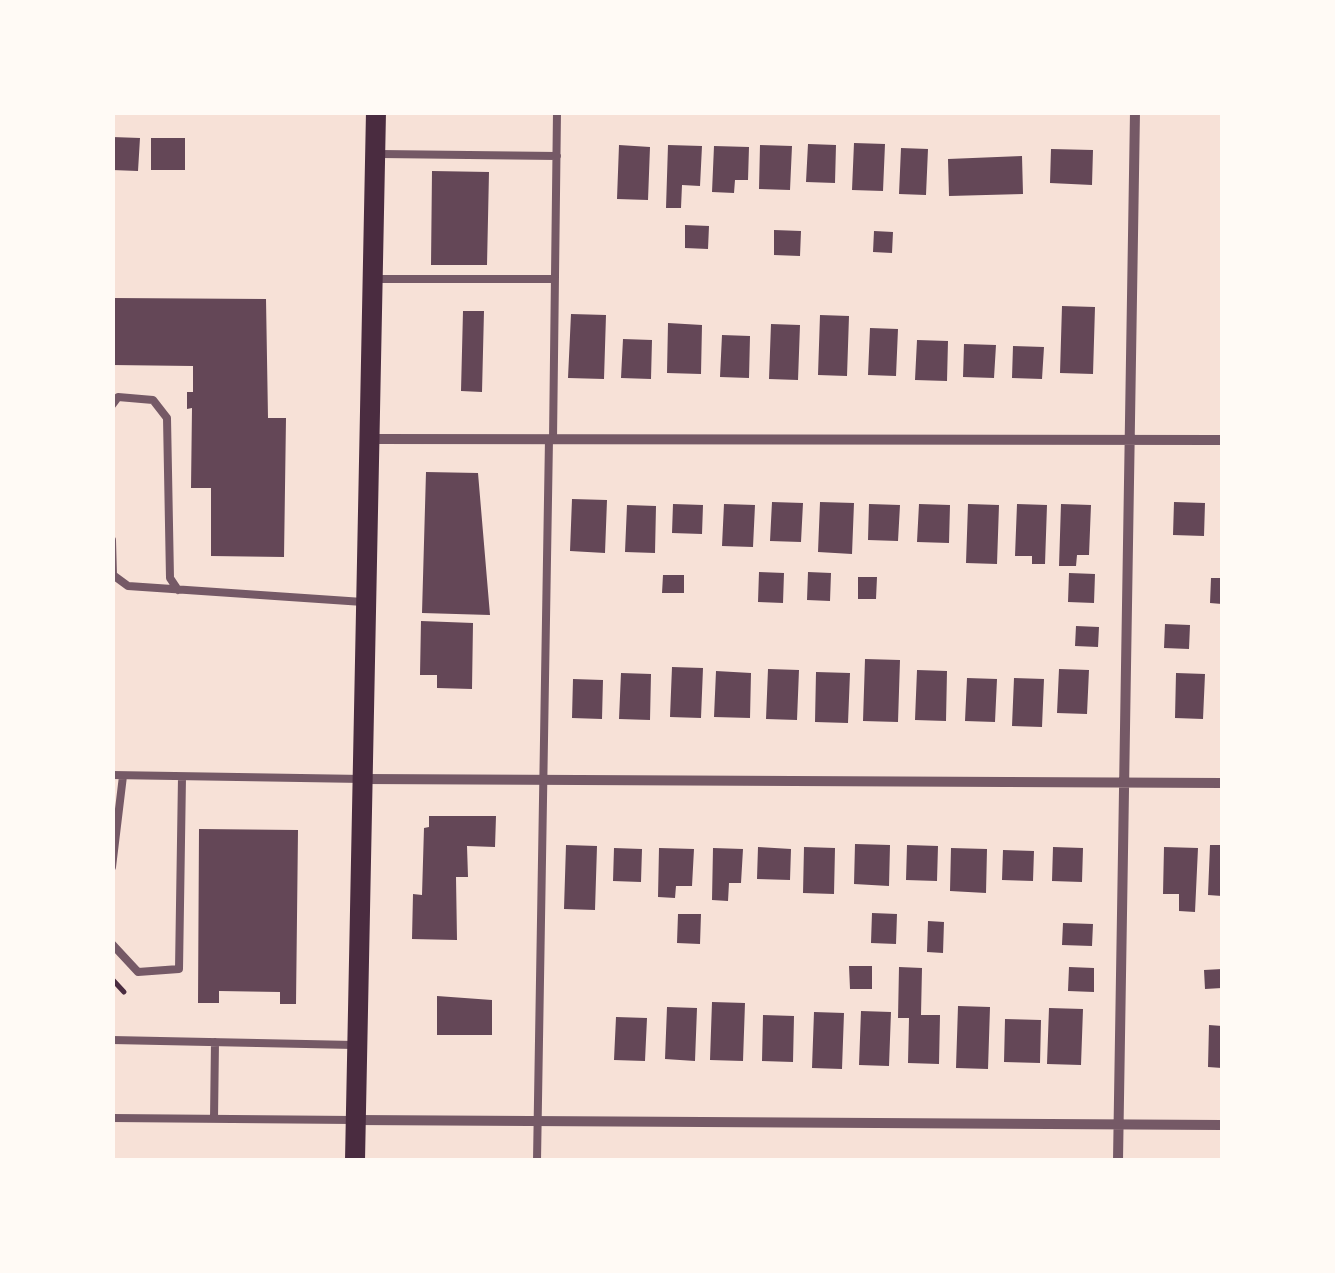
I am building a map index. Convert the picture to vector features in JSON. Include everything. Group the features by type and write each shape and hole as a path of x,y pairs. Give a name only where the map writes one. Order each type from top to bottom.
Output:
{"main road":[{"path":"355,1160 376,112"}],"street":[{"path":"1118,1160 1135,112"},
{"path":"371,438 1222,440"},
{"path":"364,779 1222,783"},
{"path":"356,1120 1222,1126"}],"lane":[{"path":"538,1160 558,112"},
{"path":"375,154 557,156"},
{"path":"373,279 555,279"},
{"path":"112,405 118,397 153,400 168,418 170,578 178,590"},
{"path":"112,540 113,575 128,586 368,602"},
{"path":"112,867 118,775 364,779"},
{"path":"112,944 138,972 179,969 182,777"},
{"path":"112,1040 358,1045"},
{"path":"214,1119 215,1042"},
{"path":"112,1118 356,1120"}],"path":[{"path":"112,979 124,992"}],"building":[{"path":"112,137 140,138 138,171 112,170"},
{"path":"151,138 185,138 185,170 151,170"},
{"path":"854,143 885,144 883,191 852,190"},
{"path":"808,144 836,145 835,183 806,182"},
{"path":"619,145 650,147 648,200 617,199"},
{"path":"668,145 702,146 700,186 682,185 681,208 666,208"},
{"path":"760,145 792,146 790,190 759,189"},
{"path":"714,146 749,147 748,180 735,180 734,193 712,192"},
{"path":"901,148 928,149 926,195 899,194"},
{"path":"1051,149 1093,150 1092,185 1050,183"},
{"path":"1022,156 1023,194 949,196 948,159"},
{"path":"432,171 489,172 487,265 431,265"},
{"path":"685,225 709,226 708,249 685,248"},
{"path":"774,230 801,231 800,256 774,255"},
{"path":"874,231 893,232 892,253 873,252"},
{"path":"112,298 266,299 268,418 286,418 284,557 211,556 211,488 191,488 192,408 187,409 187,392 193,392 193,366 112,365"},
{"path":"1062,306 1095,307 1093,374 1060,373"},
{"path":"463,311 484,311 482,392 461,391"},
{"path":"571,314 606,315 604,379 568,378"},
{"path":"820,315 849,316 847,376 818,375"},
{"path":"668,323 702,325 701,374 667,373"},
{"path":"771,324 800,325 798,380 769,379"},
{"path":"870,328 898,329 896,376 868,375"},
{"path":"722,335 750,336 749,378 720,377"},
{"path":"623,339 652,340 651,379 621,378"},
{"path":"917,340 948,341 947,381 915,380"},
{"path":"964,344 996,345 994,378 963,377"},
{"path":"1013,346 1044,347 1042,379 1012,378"},
{"path":"426,472 478,473 490,615 422,613"},
{"path":"572,499 607,500 605,553 570,551"},
{"path":"772,502 803,503 801,542 770,541"},
{"path":"820,502 854,503 852,554 818,552"},
{"path":"1174,502 1205,503 1204,536 1173,535"},
{"path":"673,504 703,505 702,534 672,533"},
{"path":"724,504 755,505 753,547 722,546"},
{"path":"869,504 900,505 898,541 868,540"},
{"path":"919,504 950,505 949,543 917,542"},
{"path":"968,504 999,505 997,564 966,563"},
{"path":"1017,504 1047,505 1045,564 1032,564 1032,556 1015,556"},
{"path":"1061,504 1091,505 1089,555 1077,555 1076,566 1059,566"},
{"path":"627,505 656,506 655,553 625,552"},
{"path":"759,572 784,573 783,603 758,602"},
{"path":"808,572 831,573 830,601 807,600"},
{"path":"1069,573 1095,574 1094,603 1068,602"},
{"path":"663,575 684,575 684,593 662,593"},
{"path":"858,577 877,577 876,599 858,599"},
{"path":"1211,578 1222,578 1222,604 1210,603"},
{"path":"421,621 473,623 472,689 437,688 437,675 420,675"},
{"path":"1165,624 1190,625 1189,649 1164,648"},
{"path":"1076,626 1099,627 1098,647 1075,646"},
{"path":"865,659 900,660 898,722 863,721"},
{"path":"672,667 703,668 701,718 670,717"},
{"path":"768,669 799,670 797,720 766,719"},
{"path":"1059,669 1089,670 1087,714 1057,713"},
{"path":"917,670 947,671 946,721 915,720"},
{"path":"716,671 751,673 750,718 714,717"},
{"path":"816,672 850,673 848,723 815,722"},
{"path":"621,673 651,674 650,720 619,719"},
{"path":"1176,673 1205,674 1203,719 1175,718"},
{"path":"967,678 997,679 995,722 965,721"},
{"path":"1014,678 1044,679 1042,727 1012,726"},
{"path":"573,679 603,680 602,719 572,718"},
{"path":"429,816 496,816 495,847 467,846 468,877 456,877 457,940 412,939 413,894 422,895 424,828 429,827"},
{"path":"199,829 298,830 296,1004 280,1004 280,992 219,991 219,1003 198,1003"},
{"path":"855,844 890,845 889,886 854,884"},
{"path":"566,845 597,846 595,910 564,909"},
{"path":"907,845 938,846 937,881 906,880"},
{"path":"1210,845 1222,845 1222,896 1208,895"},
{"path":"758,847 791,849 790,880 757,879"},
{"path":"804,847 835,848 834,894 803,893"},
{"path":"1053,847 1083,848 1082,882 1052,881"},
{"path":"1164,847 1198,848 1195,912 1179,911 1179,894 1163,894"},
{"path":"614,848 642,849 641,882 613,881"},
{"path":"659,848 694,849 692,886 676,886 675,898 658,897"},
{"path":"713,848 743,849 741,883 729,883 728,901 712,900"},
{"path":"951,848 987,849 986,893 950,891"},
{"path":"1003,850 1034,851 1033,881 1002,880"},
{"path":"872,913 897,914 896,944 871,943"},
{"path":"678,914 701,914 700,944 677,943"},
{"path":"928,921 944,922 943,953 927,952"},
{"path":"1063,923 1093,924 1092,946 1062,945"},
{"path":"849,966 872,966 872,989 850,989"},
{"path":"899,967 922,968 921,1015 940,1015 939,1064 908,1063 909,1018 898,1018"},
{"path":"1069,967 1094,968 1094,992 1068,991"},
{"path":"1222,969 1222,988 1205,989 1204,970"},
{"path":"437,996 492,1000 492,1035 437,1035"},
{"path":"712,1002 745,1003 743,1061 710,1060"},
{"path":"958,1006 990,1007 988,1069 956,1068"},
{"path":"667,1007 697,1008 695,1061 665,1059"},
{"path":"1049,1008 1083,1009 1081,1065 1047,1064"},
{"path":"861,1011 891,1012 889,1066 859,1065"},
{"path":"814,1012 844,1013 842,1069 812,1068"},
{"path":"763,1015 794,1016 793,1062 762,1061"},
{"path":"616,1017 647,1018 645,1061 614,1060"},
{"path":"1005,1019 1041,1020 1040,1063 1004,1062"},
{"path":"1209,1025 1222,1026 1222,1068 1208,1067"}]}
